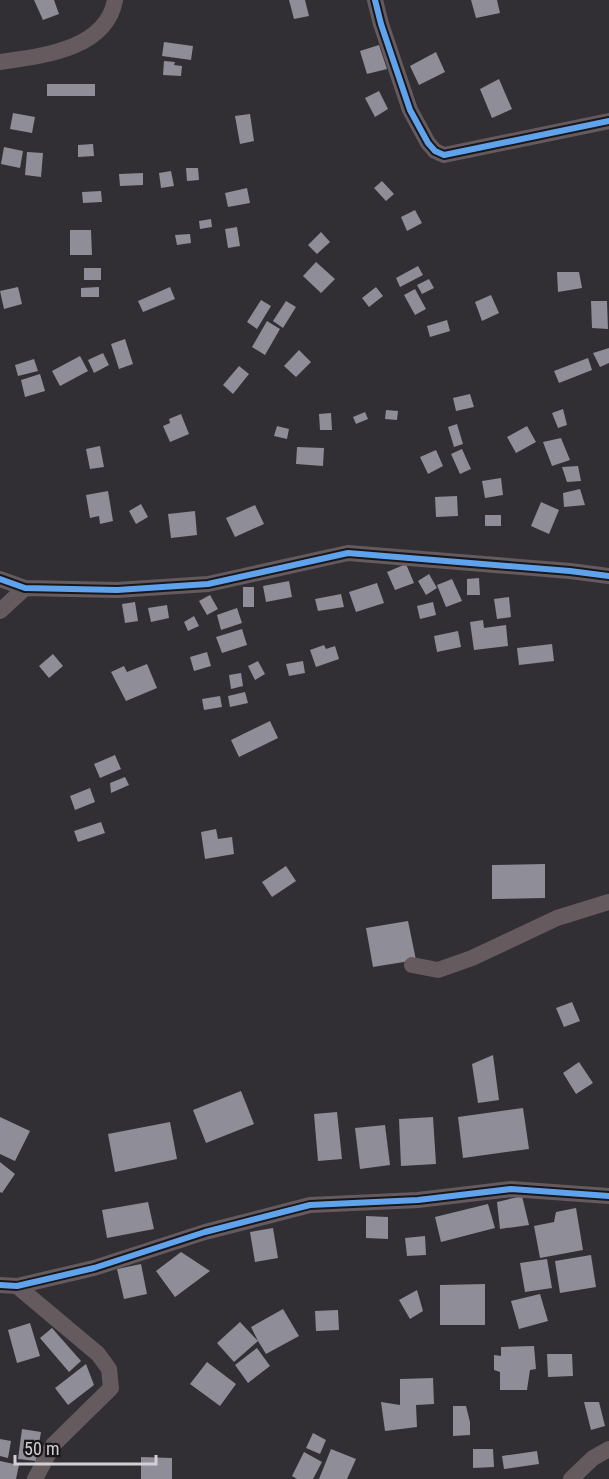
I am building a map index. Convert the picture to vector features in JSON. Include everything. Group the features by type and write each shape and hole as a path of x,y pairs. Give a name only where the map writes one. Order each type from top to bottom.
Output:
{"street":[{"path":"0,62 31,58 63,50 93,36 113,11 115,0"},
{"path":"375,0 410,110 428,143 435,151 444,155 609,121"},
{"path":"0,579 25,588 117,590 208,584 348,553 609,576"},
{"path":"0,611 25,588"},
{"path":"412,965 438,970 472,958 557,918 609,902"},
{"path":"8,1286 94,1268 206,1232 310,1205 418,1200 511,1189 609,1196"},
{"path":"8,1286 98,1354 109,1369 111,1388 53,1444 35,1479"},
{"path":"571,1479 593,1458 609,1449"}],"building":[{"path":"34,0 54,0 59,14 43,20"},
{"path":"289,0 305,0 309,16 294,19"},
{"path":"471,0 497,0 500,13 476,18"},
{"path":"164,42 193,46 191,60 162,56"},
{"path":"379,45 387,69 367,74 360,51"},
{"path":"436,52 445,72 419,85 410,66"},
{"path":"164,61 175,62 174,65 182,66 181,76 163,75"},
{"path":"499,79 512,109 492,118 480,89"},
{"path":"47,84 95,84 95,96 47,96"},
{"path":"379,91 388,109 375,117 365,98"},
{"path":"13,113 35,117 32,133 10,129"},
{"path":"250,114 254,141 240,144 235,116"},
{"path":"93,144 94,156 78,157 78,145"},
{"path":"4,147 23,151 20,168 1,164"},
{"path":"27,152 43,153 41,177 25,175"},
{"path":"186,168 198,168 199,180 187,181"},
{"path":"171,171 174,186 161,188 159,173"},
{"path":"143,173 143,185 120,186 119,174"},
{"path":"382,181 394,194 386,201 374,188"},
{"path":"247,188 250,203 228,207 225,193"},
{"path":"101,191 102,202 83,203 82,192"},
{"path":"415,210 422,223 407,231 401,217"},
{"path":"211,219 212,227 200,229 199,221"},
{"path":"237,227 240,246 228,248 225,229"},
{"path":"70,230 91,230 92,255 70,255"},
{"path":"321,232 330,242 317,254 308,245"},
{"path":"190,234 191,243 177,245 175,235"},
{"path":"316,262 335,279 321,293 303,276"},
{"path":"418,266 423,275 400,287 396,278"},
{"path":"84,268 101,268 101,280 84,280"},
{"path":"557,272 579,272 582,288 558,292"},
{"path":"429,279 434,288 422,294 417,285"},
{"path":"18,287 22,304 4,309 0,291"},
{"path":"99,287 99,297 81,297 81,288"},
{"path":"170,287 175,299 143,312 138,301"},
{"path":"376,287 383,296 369,307 362,298"},
{"path":"415,289 426,309 415,315 404,295"},
{"path":"491,295 499,313 482,321 475,302"},
{"path":"261,300 271,306 257,329 247,322"},
{"path":"286,301 296,307 283,328 273,321"},
{"path":"591,301 607,301 608,329 592,328"},
{"path":"447,320 450,331 430,337 427,326"},
{"path":"267,321 280,329 265,355 252,347"},
{"path":"125,339 133,364 119,369 111,344"},
{"path":"609,348 609,363 600,367 593,353"},
{"path":"299,350 311,362 296,377 284,366"},
{"path":"103,353 109,365 94,373 88,360"},
{"path":"80,356 88,371 60,386 52,371"},
{"path":"588,358 592,370 559,383 554,371"},
{"path":"34,359 38,371 18,376 15,365"},
{"path":"239,366 249,374 233,394 223,385"},
{"path":"40,374 45,391 25,397 21,380"},
{"path":"470,394 474,407 456,411 453,398"},
{"path":"563,409 567,425 558,428 552,413"},
{"path":"386,410 398,411 397,420 385,419"},
{"path":"365,412 368,419 356,424 353,417"},
{"path":"331,413 332,430 320,430 319,414"},
{"path":"181,414 189,434 170,442 163,426 170,423 169,419"},
{"path":"457,424 463,444 454,447 448,427"},
{"path":"277,426 289,429 287,439 274,436"},
{"path":"527,426 536,442 516,453 507,437"},
{"path":"561,438 570,460 552,466 543,442"},
{"path":"100,446 104,467 90,469 86,449"},
{"path":"297,447 324,448 323,466 296,464"},
{"path":"462,449 471,469 460,474 451,454"},
{"path":"436,450 443,466 428,474 420,457"},
{"path":"578,466 581,481 567,482 562,467"},
{"path":"501,478 503,495 485,498 482,481"},
{"path":"580,489 585,505 564,507 563,493"},
{"path":"108,491 113,521 100,524 99,516 90,518 86,495"},
{"path":"457,496 458,516 436,517 435,497"},
{"path":"541,502 559,510 549,534 531,526"},
{"path":"141,504 148,517 136,524 129,511"},
{"path":"255,505 264,524 235,537 226,518"},
{"path":"195,511 197,535 171,538 168,514"},
{"path":"485,515 501,515 501,526 485,526"},
{"path":"406,564 414,583 395,590 387,572"},
{"path":"429,574 437,588 426,595 418,581"},
{"path":"479,578 480,595 467,595 467,579"},
{"path":"452,579 462,601 446,607 437,585"},
{"path":"289,581 292,597 266,602 263,586"},
{"path":"377,583 384,603 356,612 349,592"},
{"path":"243,587 254,587 254,607 243,607"},
{"path":"341,594 344,607 318,611 315,599"},
{"path":"210,595 218,609 207,615 199,601"},
{"path":"509,597 511,617 497,619 494,599"},
{"path":"135,602 138,621 125,623 122,604"},
{"path":"433,602 436,615 420,619 417,606"},
{"path":"167,605 169,618 151,622 148,608"},
{"path":"237,608 242,623 221,630 217,615"},
{"path":"194,616 199,626 188,631 184,622"},
{"path":"483,620 484,628 506,625 508,646 474,650 470,622"},
{"path":"242,629 247,645 222,653 216,637"},
{"path":"458,631 461,647 437,652 434,636"},
{"path":"552,644 554,661 519,665 517,648"},
{"path":"324,645 326,649 335,646 339,659 316,667 310,650"},
{"path":"207,652 211,666 194,671 190,657"},
{"path":"53,654 63,666 49,678 39,666"},
{"path":"258,661 265,674 255,680 248,666"},
{"path":"303,661 305,673 289,676 286,664"},
{"path":"147,664 157,688 126,701 111,672 124,666 127,672"},
{"path":"241,673 243,686 231,689 229,675"},
{"path":"245,692 248,703 230,707 228,696"},
{"path":"220,696 222,707 204,710 202,699"},
{"path":"270,721 278,738 239,757 231,740"},
{"path":"115,755 121,769 100,778 94,764"},
{"path":"125,777 129,785 111,793 110,783"},
{"path":"90,788 95,802 75,810 70,796"},
{"path":"101,822 105,833 78,842 74,831"},
{"path":"216,829 218,839 232,837 234,854 205,859 201,832"},
{"path":"545,864 545,898 492,899 492,865"},
{"path":"286,866 296,881 272,897 262,882"},
{"path":"408,921 416,960 373,967 366,928"},
{"path":"572,1002 580,1021 564,1027 556,1008"},
{"path":"493,1055 499,1100 478,1103 472,1064"},
{"path":"579,1062 593,1083 576,1094 563,1073"},
{"path":"241,1091 254,1124 206,1143 193,1110"},
{"path":"523,1108 529,1149 463,1158 458,1117"},
{"path":"337,1112 342,1159 318,1161 314,1114"},
{"path":"0,1117 30,1131 15,1161 0,1154"},
{"path":"433,1117 436,1164 401,1166 399,1119"},
{"path":"170,1122 177,1159 115,1172 108,1134"},
{"path":"385,1125 390,1165 360,1169 355,1128"},
{"path":"0,1162 15,1174 2,1193 0,1192"},
{"path":"522,1196 529,1225 500,1229 497,1202"},
{"path":"148,1202 154,1229 107,1238 102,1210"},
{"path":"488,1204 495,1228 441,1242 435,1217"},
{"path":"576,1208 583,1250 540,1258 534,1226 554,1222 556,1212"},
{"path":"366,1216 388,1217 388,1239 366,1238"},
{"path":"273,1228 278,1258 255,1262 250,1232"},
{"path":"425,1236 426,1255 407,1256 405,1238"},
{"path":"181,1252 210,1271 175,1297 156,1271"},
{"path":"591,1255 596,1287 560,1293 555,1261"},
{"path":"547,1259 552,1288 525,1292 520,1263"},
{"path":"141,1264 147,1294 124,1299 117,1269"},
{"path":"485,1284 485,1325 440,1325 440,1285"},
{"path":"417,1290 423,1311 410,1319 399,1300"},
{"path":"540,1294 548,1321 519,1329 511,1301"},
{"path":"283,1309 299,1336 266,1354 251,1327"},
{"path":"338,1310 339,1330 316,1331 315,1311"},
{"path":"240,1322 258,1341 234,1362 217,1343"},
{"path":"30,1323 40,1356 17,1363 8,1330"},
{"path":"52,1328 81,1361 69,1372 40,1338"},
{"path":"534,1346 536,1369 530,1370 527,1390 500,1390 500,1372 494,1370 494,1355 501,1356 501,1347"},
{"path":"257,1348 270,1366 248,1383 235,1365"},
{"path":"547,1354 572,1354 573,1376 548,1377"},
{"path":"207,1362 236,1384 220,1406 190,1384"},
{"path":"86,1364 94,1385 68,1405 55,1388"},
{"path":"433,1378 434,1404 416,1405 417,1427 385,1431 381,1402 400,1405 400,1379"},
{"path":"584,1402 599,1402 605,1426 591,1430"},
{"path":"453,1406 466,1406 470,1435 453,1436"},
{"path":"22,1429 41,1432 36,1461 18,1459"},
{"path":"313,1433 326,1440 320,1454 306,1448"},
{"path":"0,1439 11,1441 8,1458 0,1456"},
{"path":"331,1449 356,1459 347,1479 319,1479"},
{"path":"473,1449 493,1449 494,1467 473,1468"},
{"path":"537,1451 539,1464 504,1469 502,1456"},
{"path":"304,1452 322,1462 313,1479 297,1479 292,1476"},
{"path":"141,1457 172,1458 172,1479 141,1479"},
{"path":"0,1461 19,1465 16,1479 0,1479"}],"cycle path":[{"path":"375,0 410,110 428,143 435,151 444,155 609,121"},
{"path":"0,579 25,588 117,590 208,584 348,553 609,576"},
{"path":"0,1285 17,1286 94,1268 205,1232 310,1205 418,1200 511,1189 609,1196"}]}
